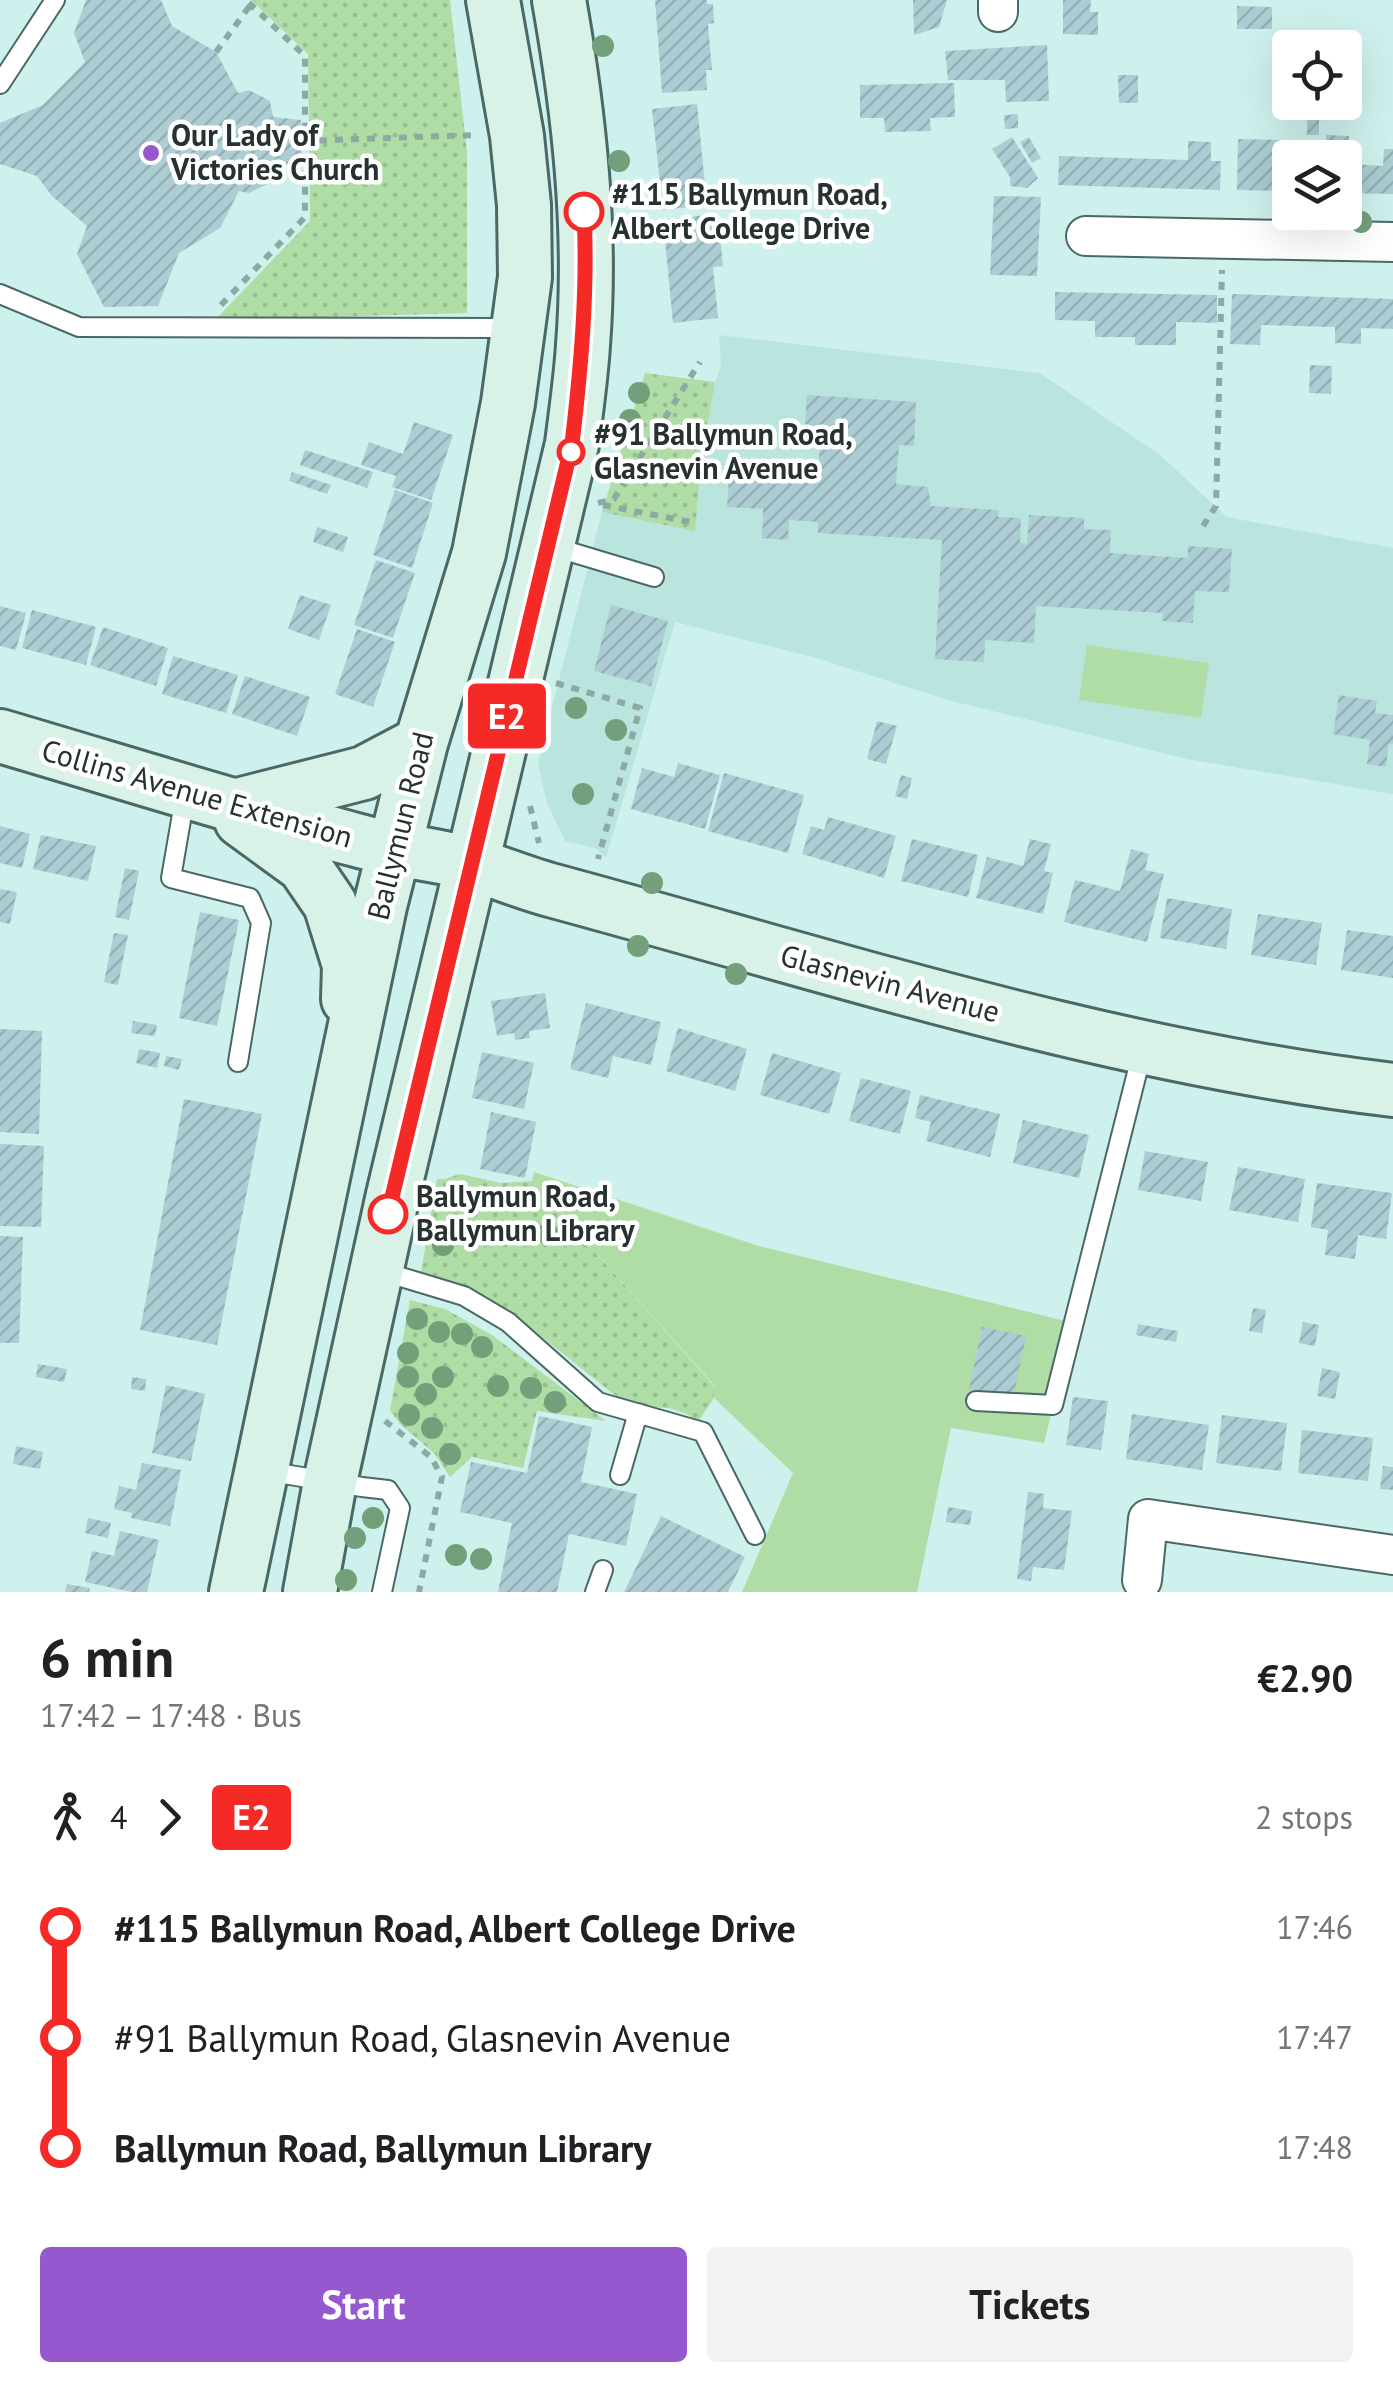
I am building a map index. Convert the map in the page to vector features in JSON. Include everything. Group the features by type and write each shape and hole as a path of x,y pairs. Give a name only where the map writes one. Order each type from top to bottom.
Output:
{"main road":[{"name":"Ballymun Road","path":"236,1592 394,849 478,553 520,328 525,277 524,205 517,136 492,0"},
{"path":"310,1592 376,1270 572,444 584,342 586,249 580,139 559,0"},
{"name":"Collins Avenue Extension","path":"0,736 394,849"},
{"path":"212,799 364,773 421,743"},
{"path":"212,799 304,866 330,904 349,965 346,1070"},
{"name":"Glasnevin Avenue","path":"394,849 472,865 763,951 1144,1048 1393,1090"}],"street":[{"path":"1086,236 1393,242"},
{"path":"1142,1580 1148,1519 1393,1555"}],"lane":[{"path":"0,84 55,0"},
{"path":"0,294 79,328 520,328"},
{"path":"549,545 654,577"},
{"path":"212,799 171,878 250,898 261,923 238,1062"},
{"path":"976,1401 1053,1405 1144,1048"},
{"path":"376,1270 464,1296 508,1322 598,1402 703,1432 756,1535"},
{"path":"620,1476 638,1413"},
{"path":"261,1470 388,1490 400,1508 382,1592"},
{"path":"595,1592 603,1570"}],"path":[{"path":"205,328 206,321 304,217 305,56 250,1 216,52"},
{"path":"303,141 479,135"},
{"path":"1203,526 1216,506 1222,253"},
{"path":"696,524 597,503 614,499 700,362"},
{"path":"550,681 640,708 598,859"},
{"path":"528,802 544,859"},
{"path":"383,1417 432,1457 442,1477 419,1592"}],"shaded area":[{"path":"719,335 1040,373 1160,455 1227,517 1393,548 1393,794 1187,759 948,700 816,658 675,622 606,858 595,848 565,841 546,801 538,762 602,512 695,530 701,463 721,366"}],"green space":[{"path":"251,0 450,0 467,152 467,313 215,320 310,221 308,54"},
{"path":"645,373 715,382 701,463 695,531 602,512"},
{"path":"1087,645 1209,663 1201,718 1079,700"},
{"path":"534,1172 759,1246 1074,1323 1044,1443 951,1428 917,1592 742,1592 793,1473 714,1398 715,1386 532,1181"},
{"path":"460,1174 501,1183 532,1181 715,1387 714,1398 698,1422 669,1408 632,1406 486,1296 421,1272 437,1179"},
{"path":"410,1300 445,1309 492,1335 606,1421 537,1411 523,1468 472,1457 450,1477 435,1454 400,1424 390,1410"}],"building":[{"name":"Our Lady of Victories Church","path":"86,0 161,0 172,26 216,52 238,93 249,90 270,101 273,117 301,120 302,165 273,166 269,183 249,193 239,191 220,228 179,253 158,306 104,307 77,254 87,226 52,196 37,176 0,164 0,123 43,105 85,62 74,33"},
{"path":"655,0 707,0 707,4 713,4 714,23 708,24 712,70 706,70 707,90 662,93"},
{"path":"913,0 947,0 939,27 914,35"},
{"path":"1063,0 1091,0 1090,12 1098,12 1098,35 1063,34"},
{"path":"1237,6 1272,7 1272,29 1237,29"},
{"path":"1047,45 1049,101 1006,102 1005,80 948,80 945,51"},
{"path":"1118,75 1138,75 1138,103 1119,103"},
{"path":"954,83 955,117 930,118 931,131 885,132 884,118 860,118 860,85"},
{"path":"697,104 707,205 663,210 652,109"},
{"path":"1018,114 1018,128 1005,129 1004,115"},
{"path":"1307,120 1319,120 1319,135 1307,135"},
{"path":"1326,135 1349,136 1349,140 1326,140"},
{"path":"1012,137 1038,178 1027,188 1010,186 1010,177 992,149"},
{"path":"1029,137 1041,158 1032,163 1020,142"},
{"path":"1238,139 1282,140 1272,140 1272,191 1237,190"},
{"path":"1188,141 1211,142 1211,161 1221,161 1220,190 1058,185 1059,156 1188,160"},
{"path":"1384,149 1393,149 1393,194 1362,193 1362,165 1383,166"},
{"path":"994,196 1041,197 1037,276 990,275"},
{"path":"707,215 709,226 719,225 723,266 713,267 718,318 673,323 663,220"},
{"path":"1055,292 1217,295 1217,323 1176,322 1176,345 1135,345 1135,337 1095,337 1095,321 1055,320"},
{"path":"1232,294 1393,299 1393,329 1361,328 1361,344 1335,343 1335,327 1261,325 1260,345 1230,344"},
{"path":"1310,365 1332,366 1331,394 1309,393"},
{"path":"807,395 916,402 914,446 899,445 896,484 928,487 931,506 999,510 998,517 1021,518 1020,543 1027,544 1029,515 1084,518 1084,529 1111,530 1110,553 1188,558 1188,546 1232,549 1229,592 1195,591 1193,623 1162,621 1163,613 1036,606 1034,643 985,640 984,662 935,659 942,540 818,533 818,522 789,520 788,540 762,538 763,509 727,507 730,464 759,465 762,476 818,480 820,440 804,439"},
{"path":"414,422 453,435 431,500 392,487 396,476 361,465 369,442 403,454"},
{"path":"305,450 373,472 367,488 300,465"},
{"path":"292,472 331,485 327,494 289,481"},
{"path":"395,490 433,503 412,568 373,555"},
{"path":"317,527 348,537 343,552 313,542"},
{"path":"376,560 415,573 393,638 354,625"},
{"path":"300,595 331,605 319,640 288,629"},
{"path":"611,605 668,621 651,686 594,671"},
{"path":"0,606 26,613 16,650 0,646"},
{"path":"32,610 96,627 86,665 22,648"},
{"path":"103,627 168,648 156,686 90,665"},
{"path":"357,629 395,642 373,707 335,694"},
{"path":"173,656 238,675 226,713 162,694"},
{"path":"245,676 310,697 297,736 232,714"},
{"path":"1339,695 1377,701 1375,713 1393,715 1393,744 1389,743 1386,767 1367,764 1370,740 1333,734"},
{"path":"877,721 897,726 886,764 867,759"},
{"path":"678,763 720,775 705,829 631,809 642,768 674,777"},
{"path":"724,773 804,795 788,853 708,831"},
{"path":"901,775 912,778 907,799 895,796"},
{"path":"828,817 896,836 884,878 802,854 811,826 824,830"},
{"path":"0,826 30,834 22,868 0,863"},
{"path":"41,835 96,846 88,881 33,869"},
{"path":"912,839 978,855 968,897 901,881"},
{"path":"1030,839 1051,844 1044,871 1053,873 1043,914 976,898 987,857 1023,866"},
{"path":"1131,849 1149,854 1145,870 1164,874 1147,942 1064,922 1075,880 1120,891"},
{"path":"125,868 139,871 129,920 115,917"},
{"path":"0,889 17,892 10,924 0,922"},
{"path":"1167,898 1232,909 1226,949 1160,938"},
{"path":"200,912 239,920 217,1026 179,1018"},
{"path":"1258,914 1322,923 1316,965 1251,955"},
{"path":"1347,930 1393,936 1393,978 1341,970"},
{"path":"114,933 128,935 118,985 104,982"},
{"path":"545,993 550,1028 529,1031 530,1038 515,1040 514,1033 497,1036 491,1001"},
{"path":"586,1003 661,1022 651,1065 613,1056 608,1078 570,1069"},
{"path":"133,1021 157,1025 155,1036 131,1033"},
{"path":"678,1028 747,1049 735,1091 666,1071"},
{"path":"0,1029 42,1031 39,1134 0,1132"},
{"path":"139,1049 160,1053 157,1068 136,1063"},
{"path":"482,1052 534,1063 524,1109 472,1098"},
{"path":"772,1053 841,1073 829,1114 760,1095"},
{"path":"166,1056 182,1059 179,1070 164,1066"},
{"path":"861,1078 911,1091 900,1134 849,1121"},
{"path":"920,1095 1000,1114 990,1157 926,1141 931,1122 915,1118"},
{"path":"184,1099 262,1114 217,1345 140,1330"},
{"path":"491,1112 536,1122 525,1178 480,1169"},
{"path":"1023,1120 1089,1135 1079,1178 1013,1163"},
{"path":"0,1144 44,1146 41,1227 0,1226"},
{"path":"1145,1151 1208,1162 1201,1201 1138,1190"},
{"path":"1238,1167 1305,1179 1298,1222 1229,1210"},
{"path":"1317,1183 1392,1193 1386,1239 1358,1235 1355,1259 1325,1255 1328,1230 1311,1227"},
{"path":"0,1236 23,1237 19,1343 0,1343"},
{"path":"1253,1308 1266,1310 1262,1333 1249,1331"},
{"path":"1303,1322 1319,1325 1315,1346 1299,1343"},
{"path":"1138,1324 1178,1331 1176,1342 1136,1335"},
{"path":"982,1327 1026,1336 1013,1398 969,1390"},
{"path":"38,1364 67,1369 64,1382 36,1377"},
{"path":"1322,1368 1340,1372 1335,1399 1317,1396"},
{"path":"132,1377 146,1379 145,1391 131,1389"},
{"path":"166,1385 205,1394 191,1461 152,1453"},
{"path":"1073,1397 1108,1401 1101,1450 1066,1445"},
{"path":"1132,1414 1209,1425 1202,1470 1126,1459"},
{"path":"1222,1415 1287,1423 1281,1471 1216,1463"},
{"path":"539,1416 592,1427 581,1482 637,1494 626,1546 569,1534 557,1592 498,1592 512,1523 460,1512 471,1462 527,1473"},
{"path":"1302,1430 1373,1438 1368,1481 1298,1473"},
{"path":"16,1446 43,1452 40,1469 13,1464"},
{"path":"142,1463 181,1470 170,1526 131,1518 132,1513 114,1509 119,1486 136,1490"},
{"path":"1383,1466 1393,1467 1393,1490 1380,1489"},
{"path":"1028,1492 1044,1494 1043,1508 1072,1511 1064,1570 1033,1567 1031,1581 1017,1579"},
{"path":"948,1507 972,1511 970,1525 946,1522"},
{"path":"661,1516 745,1557 728,1592 624,1592"},
{"path":"88,1518 111,1523 108,1538 85,1533"},
{"path":"120,1531 159,1540 147,1592 85,1582 92,1551 114,1556"},
{"path":"67,1584 90,1588 89,1592 65,1592"}],"bus line":[{"name":"E2","path":"388,1214 572,444 584,342 584,212"}],"place":[{"name":"Our Lady of Victories Church","path":"151,153"},
{"name":"#115 Ballymun Road, Albert College Drive","path":"584,212"},
{"name":"#91 Ballymun Road, Glasnevin Avenue","path":"571,452"},
{"name":"Ballymun Road, Ballymun Library","path":"388,1214"}]}
